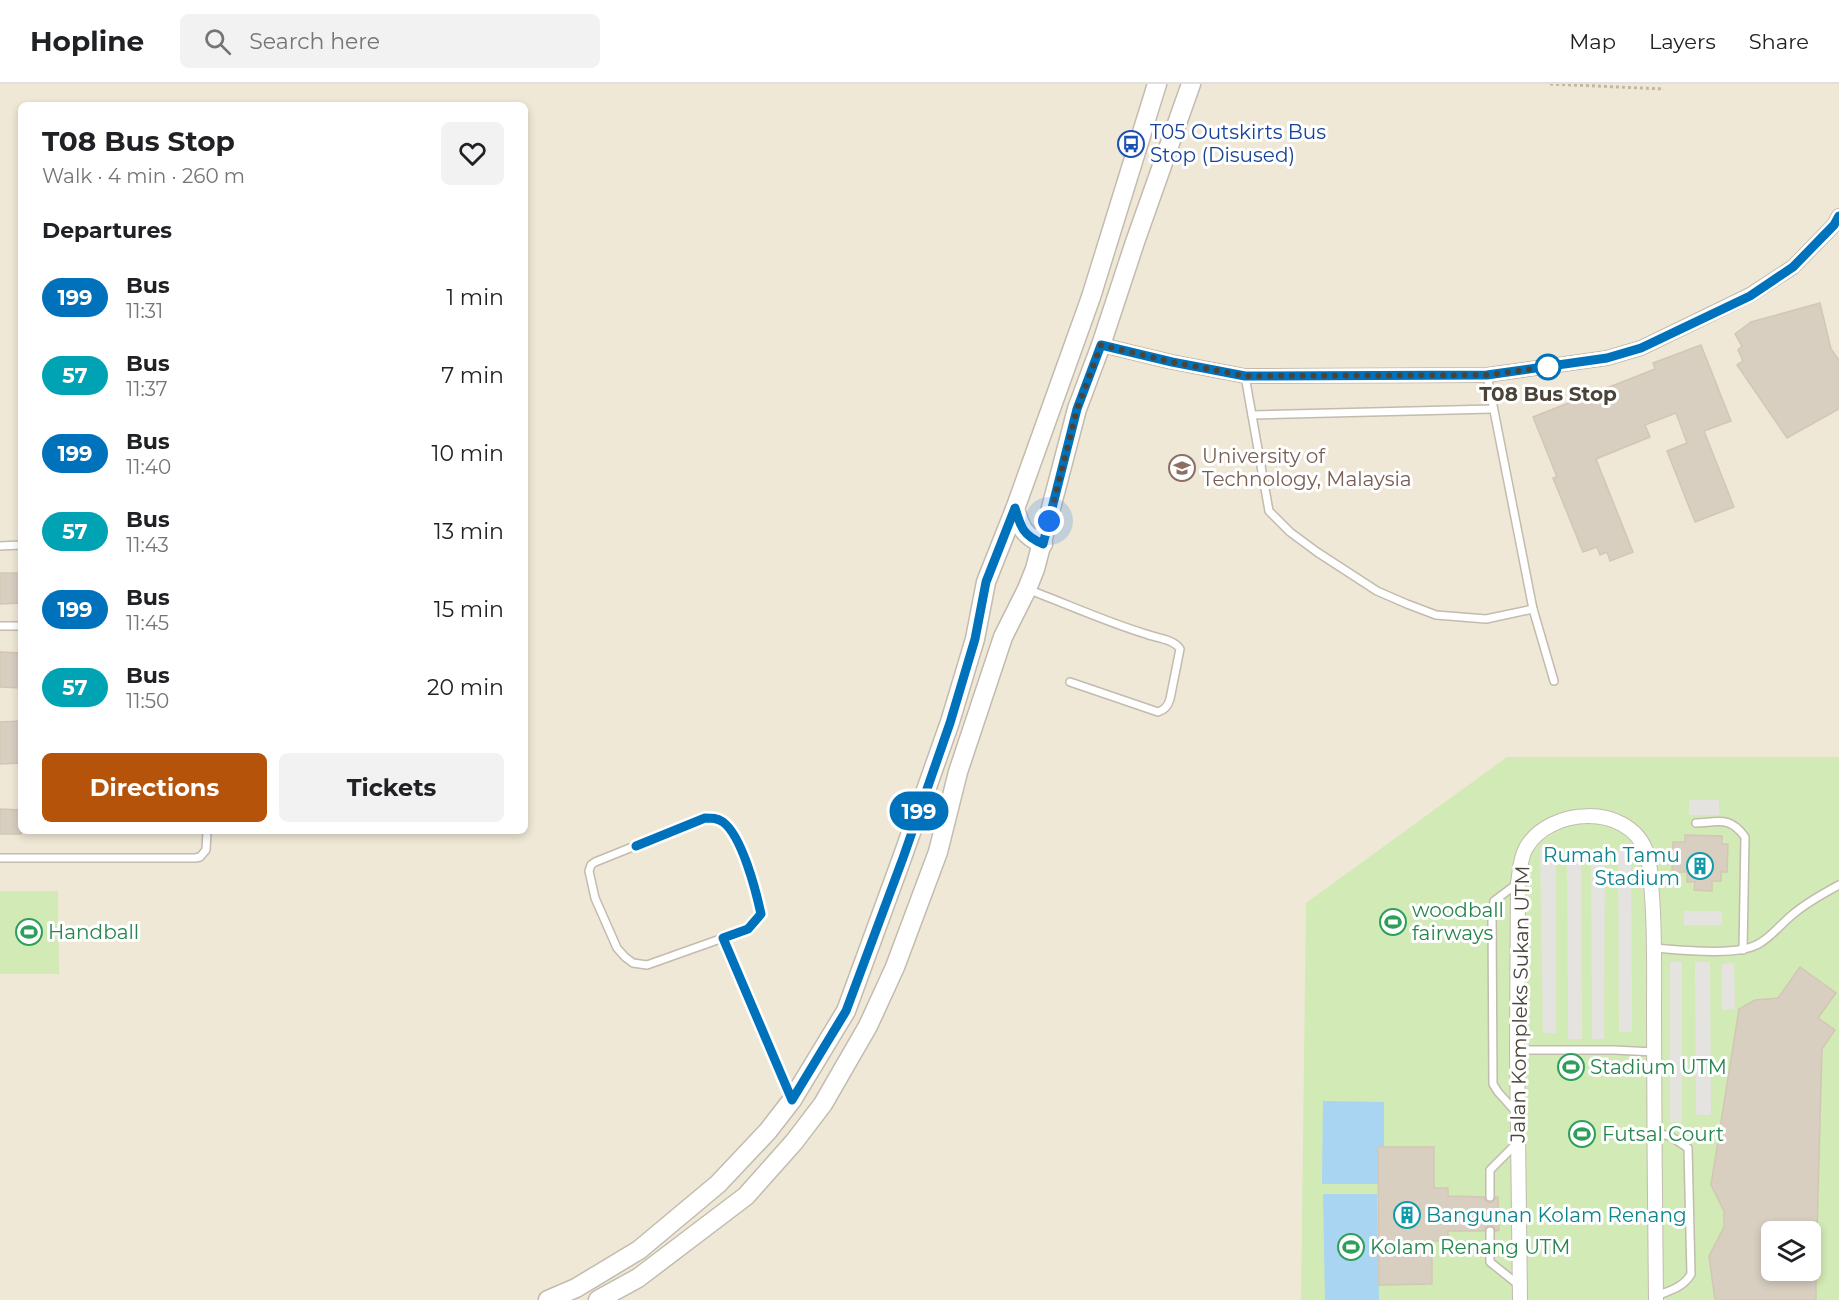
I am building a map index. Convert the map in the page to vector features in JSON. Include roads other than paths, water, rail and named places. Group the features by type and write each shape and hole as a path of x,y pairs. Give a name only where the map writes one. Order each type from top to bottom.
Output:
{"street":[{"path":"548,1300 576,1288 639,1250 718,1184 768,1131 792,1100 846,1011 950,723 975,639 986,582 1091,297 1157,84"},
{"path":"598,1300 638,1278 746,1196 794,1142 823,1104 868,1026 895,967 938,852 958,772 1003,637 1027,589 1043,544 1077,409 1191,84"},
{"path":"1101,345 1245,376 1487,375 1607,358 1641,348 1750,296 1793,267 1834,225 1839,216"},
{"path":"1015,508 1022,530 1031,539 1043,544"},
{"name":"Jalan Kompleks Sukan UTM","path":"1520,1293 1516,1050 1518,883 1521,861 1525,848 1536,834 1547,826 1570,818 1604,817 1626,827 1638,838 1646,852 1651,881 1654,948 1656,1298"}],"lane":[{"path":"1487,375 1533,609 1554,681"},
{"path":"1245,376 1269,511 1290,532 1377,591 1436,615 1486,620 1533,609"},
{"path":"1252,415 1492,409"},
{"path":"0,546 18,545"},
{"path":"1027,589 1138,632 1172,642 1180,649 1169,704 1158,712 1070,682"},
{"path":"0,626 18,626"},
{"path":"705,818 721,821 729,827 747,864 761,914 748,929 723,938 647,965 633,963 617,948 604,920 595,898 589,871 591,865 705,818"},
{"path":"1696,823 1727,822 1737,825 1745,837 1743,950"},
{"path":"0,858 195,858 200,857 206,850 207,834"},
{"path":"1518,883 1494,901 1492,913 1493,1084 1518,1114"},
{"path":"1654,948 1743,950 1759,944 1791,916 1839,885"},
{"path":"723,938 792,1100"},
{"path":"1516,1050 1654,1052"},
{"path":"1655,1133 1670,1136 1688,1148 1691,1274 1680,1286 1656,1298"},
{"path":"1490,1197 1490,1170 1517,1143"},
{"path":"1490,1231 1490,1262 1520,1293"}],"water":[{"name":"Kolam Renang UTM","path":"1323,1101 1384,1102 1384,1184 1322,1184"},
{"name":"Kolam Renang UTM","path":"1323,1194 1377,1194 1379,1300 1325,1300"}],"place":[{"name":"T05 Outskirts Bus Stop (Disused)","path":"1131,144"},
{"name":"T08 Bus Stop","path":"1548,367"},
{"name":"University of Technology, Malaysia","path":"1182,468"},
{"name":"Rumah Tamu Stadium","path":"1700,866"},
{"name":"woodball fairways","path":"1393,922"},
{"name":"Handball","path":"29,932"},
{"name":"Stadium UTM","path":"1571,1067"},
{"name":"Futsal Court","path":"1582,1134"},
{"name":"Bangunan Kolam Renang","path":"1407,1215"},
{"name":"Kolam Renang UTM","path":"1351,1247"}]}
